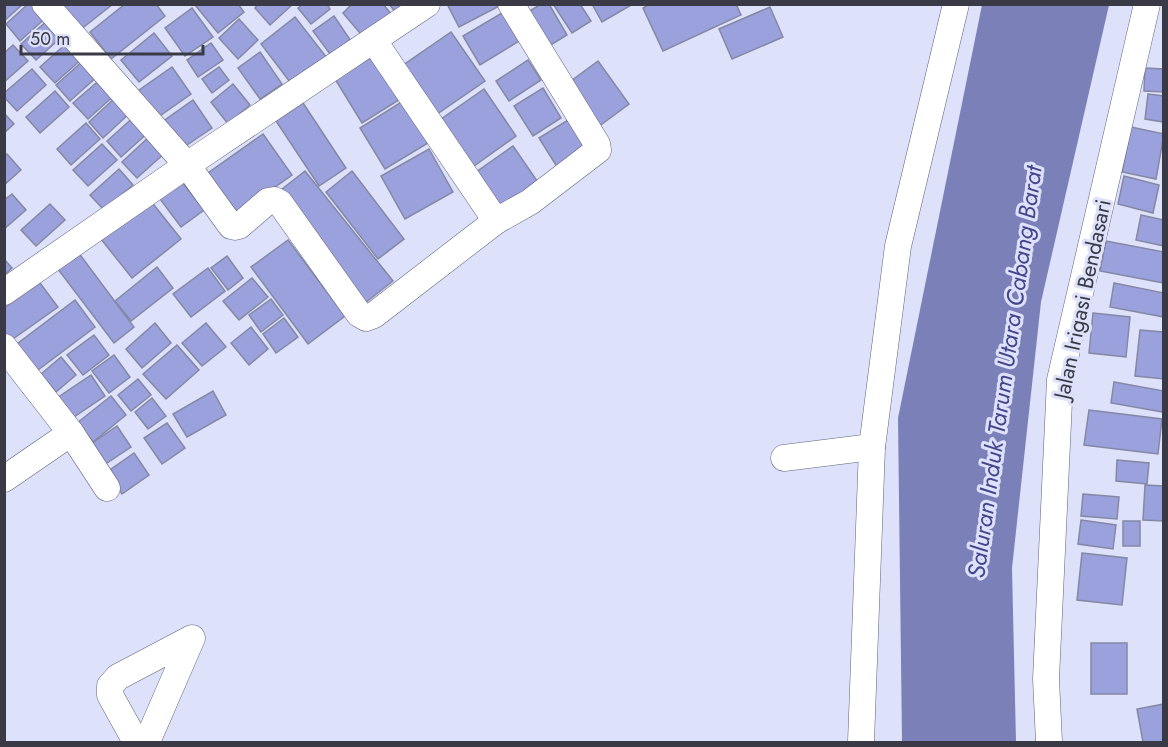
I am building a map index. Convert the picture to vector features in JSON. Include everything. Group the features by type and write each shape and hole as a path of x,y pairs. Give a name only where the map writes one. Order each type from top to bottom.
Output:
{"street":[{"path":"45,4 187,165 231,226 235,227 268,201 274,200 280,203 359,314 366,318 374,315 496,221 530,202 598,150 597,144 511,4"},
{"path":"4,292 187,165 427,4"},
{"path":"861,742 872,447 898,246 956,4"},
{"name":"Jalan Irigasi Bendasari","path":"1049,742 1046,679 1060,380 1147,4"},
{"path":"374,41 496,221"},
{"path":"4,347 71,433 107,488"},
{"path":"4,479 71,433"},
{"path":"784,458 872,447"},
{"path":"136,742 110,695 110,686 118,677 192,638 147,742"}],"water":[{"name":"Saluran Induk Tarum Utara Cabang Barat","path":"982,5 1109,5 1041,302 1012,568 1016,742 902,742 898,418"}],"building":[{"path":"4,4 23,4 4,21"},
{"path":"28,4 40,4 49,15 20,41 6,24"},
{"path":"60,4 113,4 80,30"},
{"path":"125,4 156,4 165,16 111,59 90,32"},
{"path":"238,4 244,12 218,33 195,5"},
{"path":"258,4 293,4 270,25 255,8"},
{"path":"303,4 327,4 330,9 311,24 298,8"},
{"path":"352,4 383,4 392,15 365,39 343,13"},
{"path":"389,4 408,4 396,13"},
{"path":"447,4 503,4 459,27"},
{"path":"541,4 549,4 567,35 541,51 520,17"},
{"path":"553,4 580,4 591,21 572,33"},
{"path":"592,4 633,4 602,22"},
{"path":"650,4 736,4 741,15 663,51 643,8"},
{"path":"770,7 783,37 732,59 719,29"},
{"path":"192,8 213,37 185,56 165,28"},
{"path":"507,10 524,38 480,65 463,36"},
{"path":"334,16 353,44 333,58 313,31"},
{"path":"295,17 331,63 296,90 261,44"},
{"path":"50,18 65,34 36,60 21,44"},
{"path":"239,19 258,40 238,59 219,38"},
{"path":"451,32 485,81 430,119 396,70"},
{"path":"154,33 172,56 139,82 121,60"},
{"path":"69,41 84,57 55,83 40,67"},
{"path":"211,43 223,60 198,77 187,60"},
{"path":"13,45 28,61 4,82 4,53"},
{"path":"260,52 282,84 260,99 238,68"},
{"path":"375,55 402,98 362,123 335,79"},
{"path":"85,59 99,75 70,101 56,85"},
{"path":"528,60 541,80 509,101 496,81"},
{"path":"598,61 629,104 598,127 567,84"},
{"path":"172,67 191,94 154,120 135,93"},
{"path":"219,67 229,80 212,93 202,79"},
{"path":"1145,68 1164,69 1164,92 1144,91"},
{"path":"32,69 46,85 17,111 4,97 4,93"},
{"path":"103,77 117,93 88,119 73,103"},
{"path":"233,84 250,105 228,124 211,102"},
{"path":"543,88 561,118 533,136 514,106"},
{"path":"484,89 516,136 467,171 434,124"},
{"path":"55,91 69,107 40,133 26,117"},
{"path":"1148,94 1164,96 1164,122 1145,119"},
{"path":"118,95 132,111 103,138 89,122"},
{"path":"193,100 212,128 181,149 162,122"},
{"path":"403,101 428,143 385,169 360,128"},
{"path":"303,103 346,168 319,186 276,121"},
{"path":"4,113 14,124 4,133"},
{"path":"136,115 150,131 121,157 107,141"},
{"path":"568,120 588,153 559,170 539,138"},
{"path":"86,123 100,139 71,165 57,149"},
{"path":"1131,127 1164,134 1156,179 1122,172"},
{"path":"263,134 292,175 237,214 208,173"},
{"path":"151,135 166,152 137,178 122,162"},
{"path":"102,144 117,160 88,186 73,170"},
{"path":"513,146 542,188 498,218 469,177"},
{"path":"429,149 453,192 405,219 381,176"},
{"path":"7,154 21,170 4,185 4,156"},
{"path":"119,169 133,185 104,210 90,195"},
{"path":"305,171 393,281 365,303 277,193"},
{"path":"352,171 404,239 378,259 326,192"},
{"path":"1124,176 1159,185 1153,213 1118,204"},
{"path":"182,182 204,210 181,227 160,199"},
{"path":"12,194 26,210 4,229 4,200"},
{"path":"150,200 181,239 132,278 101,239"},
{"path":"50,204 65,220 36,246 21,230"},
{"path":"1141,215 1164,220 1164,246 1136,240"},
{"path":"288,240 345,316 308,344 251,267"},
{"path":"1106,241 1164,252 1164,283 1100,271"},
{"path":"78,252 134,327 114,343 57,268"},
{"path":"227,256 243,278 228,290 211,268"},
{"path":"4,259 12,268 4,275"},
{"path":"157,267 173,288 131,321 115,301"},
{"path":"208,268 225,291 191,317 173,294"},
{"path":"252,278 268,297 239,320 223,301"},
{"path":"40,283 58,307 10,341 4,334 4,308"},
{"path":"1114,283 1164,293 1164,317 1110,307"},
{"path":"271,299 283,315 261,332 249,315"},
{"path":"75,300 95,327 38,370 17,344"},
{"path":"1093,313 1130,317 1126,357 1089,353"},
{"path":"284,318 298,337 276,353 263,334"},
{"path":"155,323 171,343 142,368 126,349"},
{"path":"206,323 226,347 202,366 182,343"},
{"path":"251,327 268,349 249,365 231,343"},
{"path":"1140,330 1164,332 1164,379 1135,376"},
{"path":"94,335 109,355 83,375 67,355"},
{"path":"177,345 199,370 166,399 143,374"},
{"path":"114,355 130,377 109,393 92,371"},
{"path":"61,357 76,375 56,392 41,374"},
{"path":"91,375 105,396 71,419 57,398"},
{"path":"138,379 151,395 131,411 118,395"},
{"path":"1114,382 1164,391 1163,412 1111,403"},
{"path":"213,391 226,415 187,437 173,414"},
{"path":"111,396 126,415 93,442 77,423"},
{"path":"152,398 166,416 148,429 135,412"},
{"path":"1089,410 1162,419 1158,454 1084,445"},
{"path":"167,423 185,448 162,464 144,438"},
{"path":"117,426 131,447 101,467 88,446"},
{"path":"134,453 149,475 122,494 107,472"},
{"path":"1117,460 1149,463 1147,484 1116,481"},
{"path":"1145,485 1164,486 1164,521 1143,520"},
{"path":"1083,494 1119,497 1117,519 1081,516"},
{"path":"1081,520 1116,525 1113,549 1078,544"},
{"path":"1123,521 1140,521 1140,546 1123,546"},
{"path":"1082,553 1127,558 1122,605 1077,600"},
{"path":"1091,643 1127,643 1127,694 1091,694"},
{"path":"1164,704 1164,742 1143,742 1137,709"}]}
